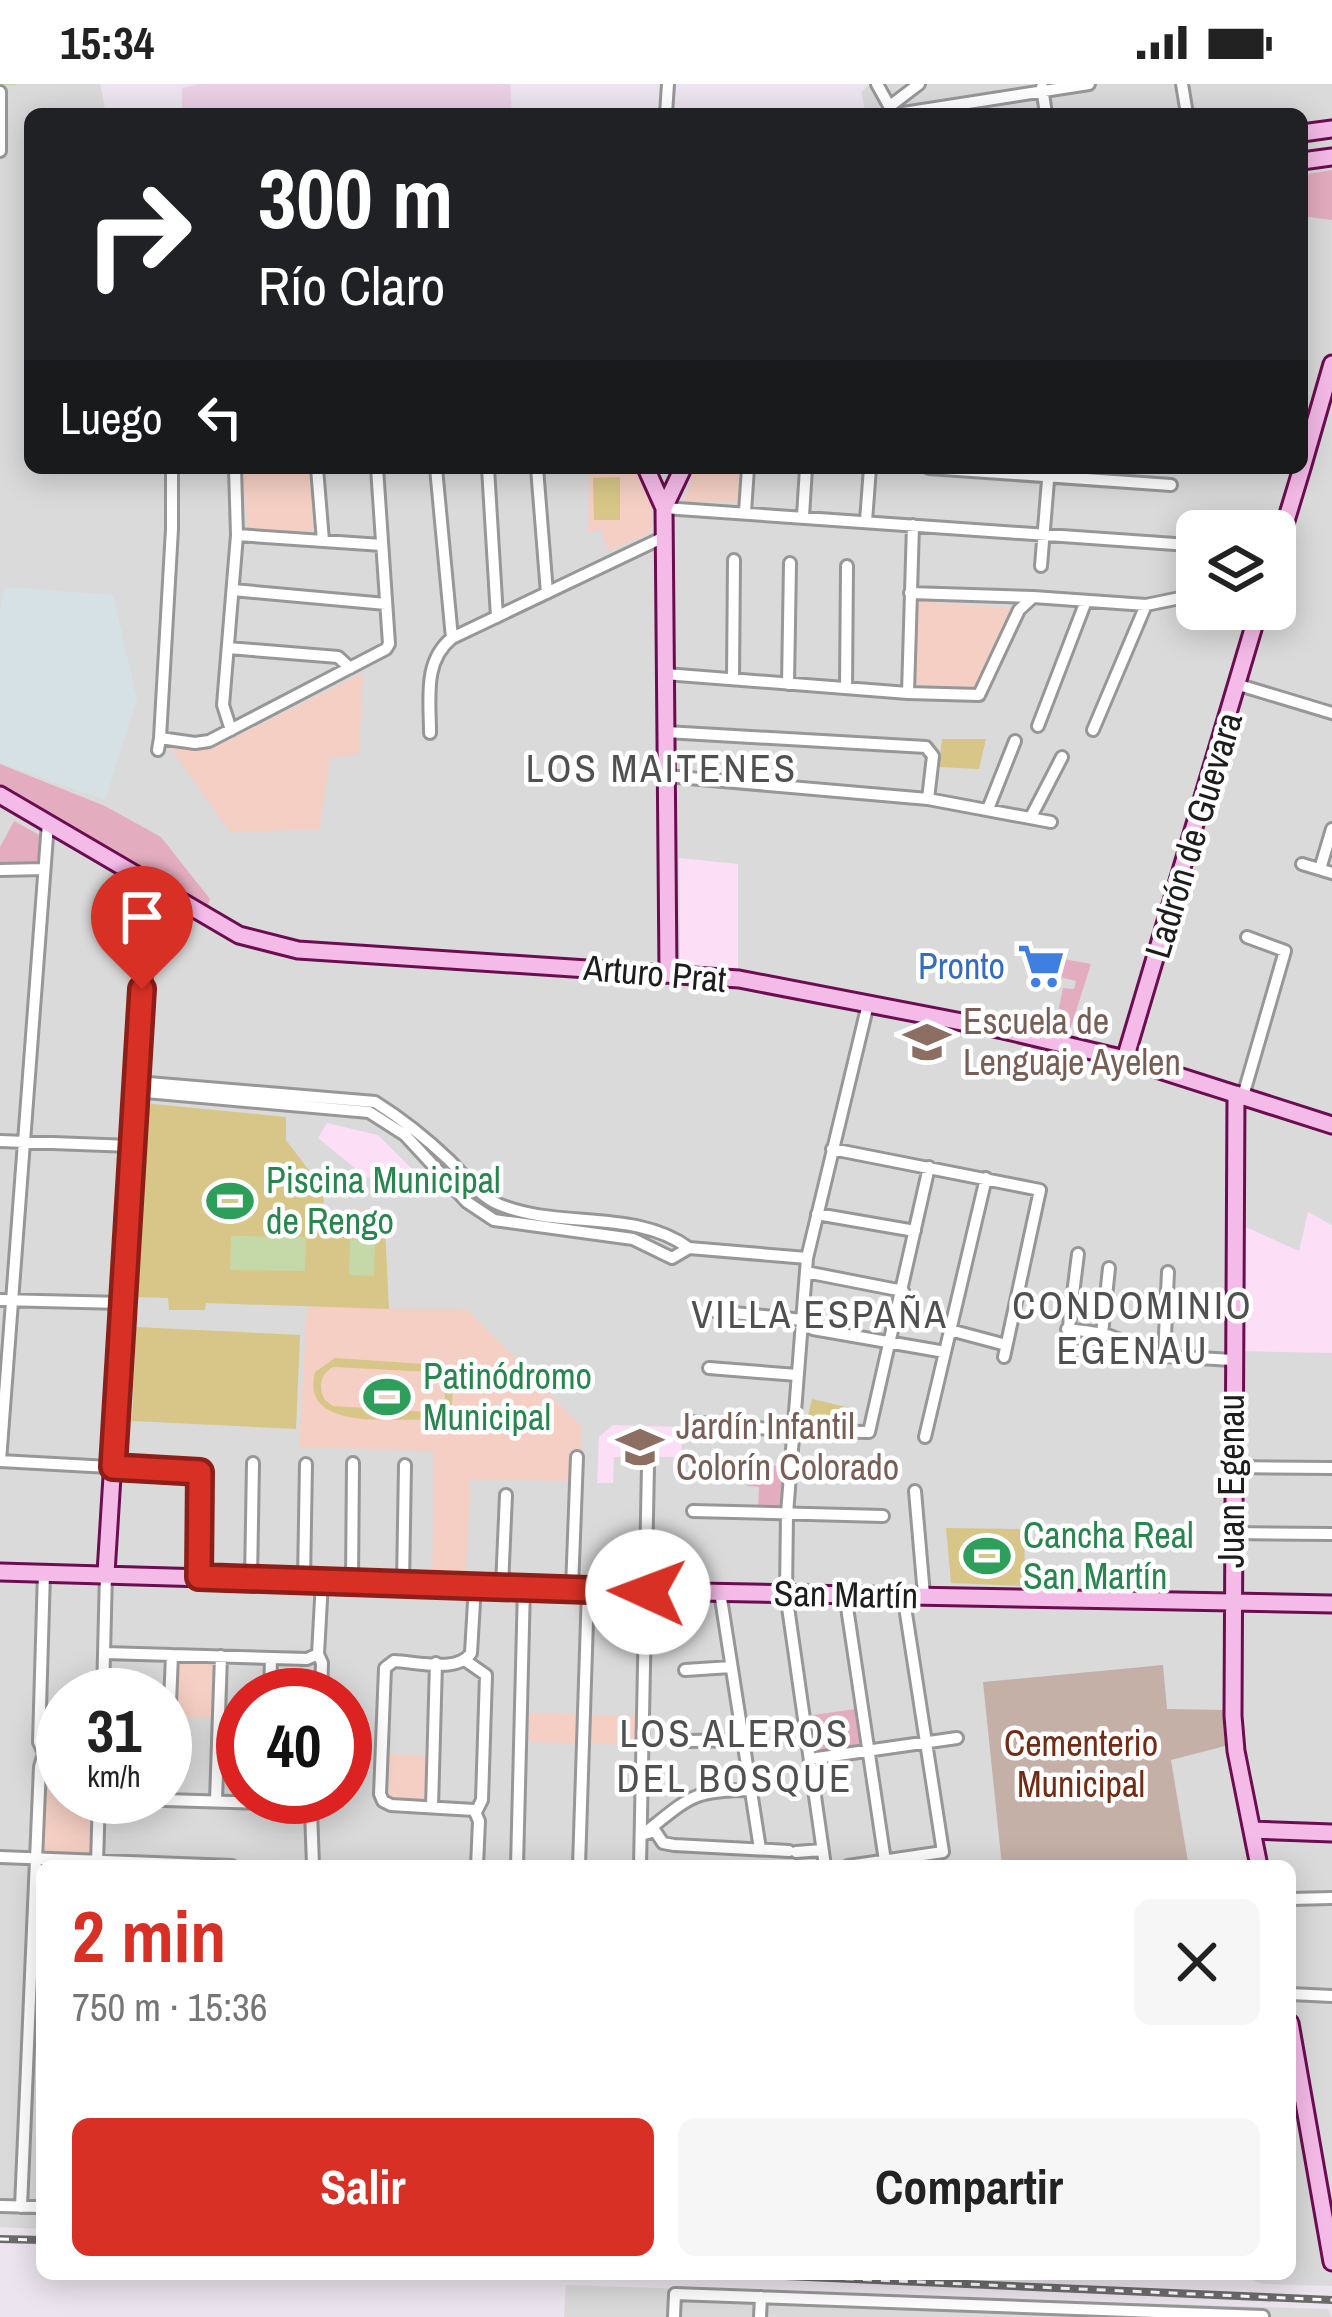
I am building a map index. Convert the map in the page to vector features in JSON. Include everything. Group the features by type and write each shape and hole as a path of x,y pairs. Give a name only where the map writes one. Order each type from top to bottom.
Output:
{"main road":[{"path":"1308,455 1324,420 1332,364"},
{"path":"649,474 664,508 668,971"},
{"path":"664,508 679,474"},
{"path":"1289,510 1300,474"},
{"name":"Ladrón de Guevara","path":"1125,1060 1253,630"},
{"name":"Arturo Prat","path":"0,795 239,934 298,950 740,979 1125,1060 1332,1125"},
{"path":"106,1573 149,882"},
{"name":"Juan Egenau","path":"1240,1095 1231,1604 1236,1751 1258,1860"},
{"name":"San Martín","path":"0,1572 648,1592 1332,1604"},
{"path":"1252,1830 1332,1833"},
{"path":"1296,2080 1332,2262"}],"street":[{"path":"896,108 919,84"},
{"path":"912,108 1089,84"},
{"path":"0,92 0,151"},
{"path":"172,474 159,744 195,743 231,730 386,649 376,474"},
{"path":"231,730 224,705 237,535 235,474"},
{"path":"316,474 322,541"},
{"path":"437,474 452,638"},
{"path":"488,474 497,617"},
{"path":"537,474 547,593"},
{"path":"745,512 748,474"},
{"path":"803,516 806,474"},
{"path":"866,521 870,474"},
{"path":"1041,566 1049,474"},
{"path":"1068,474 1171,485"},
{"path":"664,508 1176,544"},
{"path":"908,693 914,525"},
{"path":"237,535 382,544"},
{"path":"430,733 434,658 452,638 664,537"},
{"path":"734,560 734,679"},
{"path":"788,684 790,563"},
{"path":"846,688 847,566"},
{"path":"233,590 386,604"},
{"path":"910,593 1146,605 1176,599"},
{"path":"665,674 979,695 1019,610 1034,597"},
{"path":"1038,726 1086,601"},
{"path":"1093,730 1146,605"},
{"path":"228,648 338,657 350,668"},
{"path":"1239,685 1332,713"},
{"path":"666,731 926,747 933,756 928,799"},
{"path":"988,808 1015,741"},
{"path":"1031,817 1062,758"},
{"path":"666,776 928,799 1052,822"},
{"path":"48,824 23,1142 5,1300 0,1461 200,1472 199,1577"},
{"path":"1302,864 1326,871 1332,829"},
{"path":"0,870 44,869"},
{"path":"1240,1095 1285,951 1247,937"},
{"path":"824,1860 786,1593 787,1514 807,1258 868,1004"},
{"path":"135,1086 370,1112 405,1136 467,1202 494,1220 633,1239 672,1258 689,1248"},
{"path":"135,1086 375,1102 405,1120 476,1189 499,1204 613,1222 674,1237 689,1248 807,1258"},
{"path":"0,1141 131,1146"},
{"path":"832,1149 1040,1190 1005,1351 950,1330"},
{"path":"689,1422 869,1432 928,1167"},
{"path":"925,1437 986,1178"},
{"path":"817,1214 915,1232"},
{"path":"1078,1254 1066,1350 1232,1360"},
{"path":"1102,1334 1109,1268"},
{"path":"806,1272 903,1291"},
{"path":"1164,1356 1168,1272"},
{"path":"5,1300 122,1303"},
{"path":"714,1311 803,1320 813,1329 945,1352"},
{"path":"1067,1330 1102,1334 1129,1345 1135,1354"},
{"path":"710,1369 797,1376"},
{"path":"577,1457 579,1860"},
{"path":"251,1580 253,1462"},
{"path":"352,1582 353,1463"},
{"path":"306,1464 322,1668"},
{"path":"403,1584 405,1466"},
{"path":"641,1860 648,1466"},
{"path":"1232,1467 1332,1468"},
{"path":"915,1491 924,1595"},
{"path":"502,1586 506,1495"},
{"path":"693,1511 883,1516"},
{"path":"1232,1533 1332,1534"},
{"path":"41,1668 44,1573"},
{"path":"104,1668 106,1573"},
{"path":"466,1661 471,1653 475,1586"},
{"path":"517,1860 524,1587"},
{"path":"720,1592 760,1849"},
{"path":"845,1594 885,1860"},
{"path":"891,1860 943,1852 903,1594"},
{"path":"105,1653 313,1659 318,1654"},
{"path":"171,1668 172,1655"},
{"path":"220,1656 220,1668"},
{"path":"271,1658 271,1668"},
{"path":"466,1661 486,1675 482,1800 476,1812 391,1805 381,1799 386,1665 466,1661"},
{"path":"432,1807 436,1663"},
{"path":"685,1670 731,1667"},
{"path":"810,1760 957,1738"},
{"path":"688,1741 742,1740"},
{"path":"644,1833 680,1804 707,1790 751,1790"},
{"path":"192,1801 216,1801"},
{"path":"476,1812 477,1860"},
{"path":"37,1859 38,1824"},
{"path":"97,1860 98,1824"},
{"path":"313,1860 314,1824"},
{"path":"644,1833 655,1831 663,1843 688,1846 822,1850"},
{"path":"0,1857 52,1860"},
{"path":"1296,1899 1332,1901"},
{"path":"1296,1994 1332,1996"},
{"path":"21,2206 26,2049 36,2036"},
{"path":"0,2206 36,2207"},
{"path":"674,2317 675,2294 892,2301 961,2310 1263,2316"},
{"path":"760,2317 761,2297"},
{"path":"822,2317 823,2299"},
{"path":"891,2317 892,2301"}],"shaded area":[{"path":"0,84 100,84 105,108 24,108 24,474 1308,474 1308,108 865,108 861,92 870,84 1332,84 1332,2286 1253,2280 1296,2280 1296,1860 36,1860 36,2229 0,2227"},
{"path":"199,84 510,84 512,108 182,108 182,88"},
{"path":"1332,170 1332,220 1308,217 1308,174"},
{"path":"243,474 309,474 313,529 306,533 248,528"},
{"path":"589,474 638,474 648,488 652,507 650,533 608,551 601,529 588,533"},
{"path":"691,474 739,474 738,502 682,502"},
{"path":"620,477 620,520 594,520 593,478"},
{"path":"5,587 113,595 137,699 105,800 0,763 0,610"},
{"path":"916,601 1010,608 978,688 915,684"},
{"path":"363,673 359,754 330,758 319,829 230,832 171,749 213,748"},
{"path":"942,739 986,739 979,769 939,767"},
{"path":"0,764 105,806 161,837 210,899 206,912 0,796"},
{"path":"14,821 43,837 39,874 0,875 0,847"},
{"path":"679,858 738,864 738,969 680,965"},
{"path":"1064,959 1091,964 1068,1036 1061,1033 1057,1017 1063,988 1074,989 1076,981 1060,977"},
{"name":"Piscina Municipal de Rengo","path":"143,1103 286,1117 286,1140 323,1189 324,1213 385,1228 389,1309 206,1303 205,1310 169,1310 168,1298 132,1297"},
{"path":"327,1123 378,1135 424,1181 366,1177 318,1138"},
{"path":"1308,1212 1332,1225 1332,1353 1239,1351 1239,1224 1299,1251"},
{"path":"231,1236 306,1237 305,1271 230,1270"},
{"path":"350,1239 375,1240 374,1276 349,1275"},
{"path":"307,1307 468,1310 581,1426 581,1481 470,1479 466,1576 432,1576 434,1451 299,1447"},
{"path":"136,1327 300,1335 296,1429 132,1421"},
{"path":"335,1358 439,1365 453,1380 452,1404 441,1416 427,1420 351,1417 321,1404 314,1391 315,1372","holes":["333,1367 431,1372 444,1382 445,1398 429,1412 333,1406 321,1391 323,1377"]},
{"path":"812,1399 855,1409 849,1434 806,1424"},
{"name":"Jardín Infantil Colorín Colorado","path":"613,1425 683,1427 681,1457 614,1457 613,1483 597,1483 599,1437"},
{"path":"754,1463 784,1467 780,1513 758,1512 759,1487 747,1486 747,1467"},
{"name":"Cancha Real San Martín","path":"946,1528 1024,1529 1025,1586 951,1583"},
{"path":"178,1661 217,1662 216,1718 192,1717 192,1668 178,1668"},
{"path":"855,1709 860,1748 811,1754 806,1716"},
{"path":"530,1713 637,1716 636,1745 529,1742"},
{"path":"389,1754 427,1756 426,1800 388,1799"},
{"path":"44,1824 92,1824 88,1854 43,1851"},
{"path":"566,2285 1328,2309 1332,2317 564,2317"}],"green space":[{"name":"Cementerio Municipal","path":"1163,1665 1167,1709 1227,1710 1229,1745 1171,1760 1188,1860 1001,1860 983,1682"}],"waterway":[{"path":"0,84 15,84"}],"railway":[{"path":"0,2239 36,2240"},
{"path":"874,2280 1332,2300"}],"place":[{"name":"Pronto","path":"1041,966"},
{"name":"Escuela de Lenguaje Ayelen","path":"927,1042"},
{"name":"Piscina Municipal de Rengo","path":"230,1201"},
{"name":"Patinódromo Municipal","path":"387,1397"},
{"name":"Jardín Infantil Colorín Colorado","path":"640,1447"},
{"name":"Cancha Real San Martín","path":"987,1556"}],"district":[{"name":"LOS MAITENES","path":"662,768"},
{"name":"VILLA ESPAÑA","path":"820,1314"},
{"name":"CONDOMINIO EGENAU","path":"1133,1328"},
{"name":"LOS ALEROS DEL BOSQUE","path":"735,1756"}],"route":[{"path":"142,989 113,1467 200,1472 199,1577 648,1592"}]}
